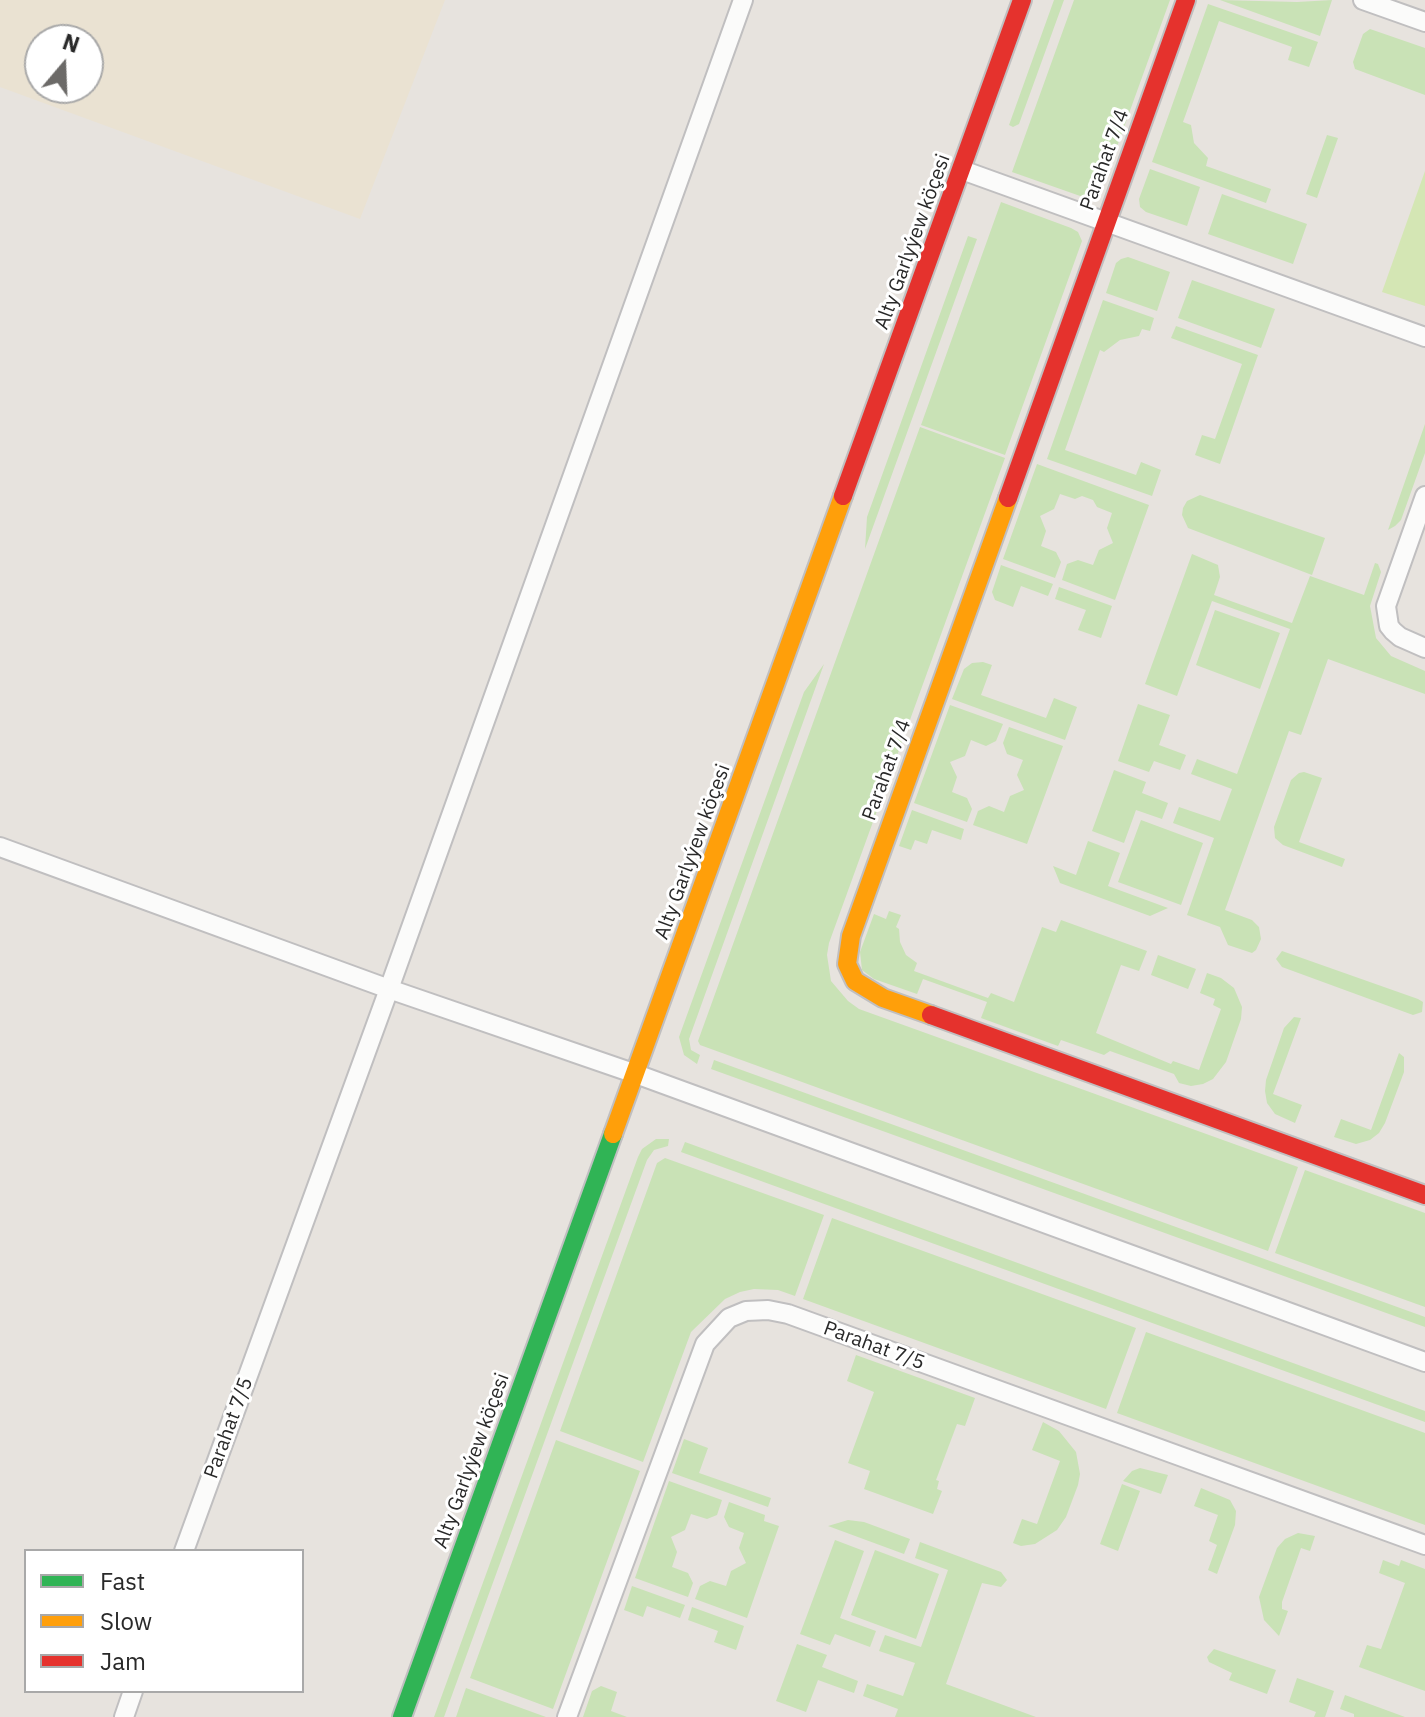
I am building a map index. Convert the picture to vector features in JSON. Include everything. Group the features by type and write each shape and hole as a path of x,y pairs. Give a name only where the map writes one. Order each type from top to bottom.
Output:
{"street":[{"path":"389,989 743,0"},
{"name":"Alty Garlyýew köçesi","path":"402,1717 1022,0"},
{"name":"Parahat 7/4","path":"1186,0 851,936 847,954 850,974 863,988 883,998 1425,1195"},
{"path":"1363,0 1425,22"},
{"path":"962,170 1425,337"},
{"path":"1425,496 1386,606 1389,626 1400,637 1425,648"},
{"path":"0,847 389,989 636,1074 1425,1362"},
{"name":"Parahat 7/5","path":"185,1549 389,989"},
{"name":"Parahat 7/5","path":"567,1717 705,1344 729,1318 746,1311 768,1310 788,1314 1425,1545"},
{"path":"124,1717 132,1693"}],"shaded area":[{"path":"0,0 445,0 360,219 46,104 104,104 104,24 24,24 24,96 0,87"}],"green space":[{"path":"1054,0 1064,0 1019,124 1013,127 1009,125"},
{"path":"1074,0 1170,0 1102,188 1093,195 1083,197 1012,172"},
{"path":"1220,0 1297,2 1332,0 1320,36"},
{"path":"1208,4 1318,42 1309,67 1288,60 1292,47 1219,21 1183,122 1191,125 1194,143 1208,158 1206,166 1271,189 1266,203 1152,162"},
{"path":"1370,29 1425,48 1425,95 1355,69 1353,62 1363,34"},
{"path":"1327,135 1338,138 1317,198 1306,194"},
{"path":"1150,169 1200,187 1187,226 1140,207 1139,199"},
{"path":"1425,171 1425,306 1382,292"},
{"path":"1222,194 1307,224 1293,264 1208,234"},
{"path":"1001,202 1071,228 1078,232 1082,241 1005,455 921,425"},
{"path":"968,236 977,239 865,549 867,517"},
{"path":"1128,257 1170,272 1157,311 1106,293 1116,263"},
{"path":"1192,280 1275,309 1261,348 1178,318"},
{"path":"1103,300 1154,318 1150,331 1142,329 1139,336 1120,340 1104,352 1100,350 1065,450 1136,475 1141,462 1161,470 1152,496 1047,459"},
{"path":"1176,326 1258,355 1220,464 1195,455 1202,435 1215,439 1242,364 1171,338"},
{"path":"1425,424 1425,453 1401,520 1388,530"},
{"path":"920,427 1005,458 829,943 827,955 831,981 859,1009 1298,1167 1268,1251 700,1045 698,1041"},
{"path":"1037,464 1149,505 1115,600 1062,580 1067,564 1078,560 1093,565 1099,550 1113,543 1107,528 1112,513 1097,507 1093,500 1060,494 1054,509 1040,516 1046,531 1041,546 1056,552 1061,562 1055,578 1003,559"},
{"path":"1200,495 1325,538 1312,575 1188,528 1182,515 1183,508 1187,501"},
{"path":"1192,554 1218,565 1220,577 1214,595 1292,623 1310,576 1364,595 1375,563 1378,564 1381,572 1370,606 1376,638 1391,656 1425,671 1425,694 1328,659 1301,735 1289,731 1225,910 1252,920 1259,927 1261,939 1252,953 1228,945 1220,927 1187,915 1214,838 1173,823 1179,807 1220,821 1232,789 1191,774 1197,759 1237,774 1290,629 1212,601 1177,696 1145,684"},
{"path":"1001,565 1053,584 1048,596 1021,586 1013,607 995,600 992,592"},
{"path":"1059,587 1112,606 1101,638 1078,630 1086,610 1055,599"},
{"path":"1215,610 1280,633 1260,689 1196,665"},
{"path":"972,663 992,665 981,695 1046,718 1054,698 1077,707 1065,740 952,699 964,669"},
{"path":"824,664 689,1039 691,1050 700,1055 697,1064 684,1055 679,1037 804,692"},
{"path":"1138,704 1170,715 1159,745 1186,755 1180,770 1154,761 1149,772 1118,761"},
{"path":"950,705 1003,724 996,741 986,746 971,740 965,756 950,762 957,777 952,792 967,798 972,809 967,822 914,803"},
{"path":"1009,727 1063,746 1027,844 973,825 978,811 989,806 1004,812 1010,796 1024,790 1017,775 1023,760 1007,754 1003,743"},
{"path":"1114,770 1146,782 1142,793 1168,803 1162,819 1136,810 1124,843 1092,831"},
{"path":"1304,772 1322,778 1299,842 1345,859 1342,867 1283,845 1275,838 1274,827 1291,780"},
{"path":"912,810 964,829 961,840 932,830 927,844 915,840 911,850 899,846"},
{"path":"1141,820 1203,843 1181,905 1118,882"},
{"path":"1088,841 1120,853 1108,886 1168,908 1150,916 1060,883 1053,866 1076,875"},
{"path":"889,911 901,915 896,927 906,955 917,963 914,971 988,998 991,993 1014,1002 1042,927 1056,932 1061,920 1147,951 1139,971 1121,965 1096,1033 1171,1064 1173,1061 1199,1070 1221,1009 1213,1005 1215,999 1200,993 1207,973 1221,978 1234,988 1242,1007 1226,1062 1213,1079 1191,1086 1179,1083 1174,1074 1110,1051 1104,1055 1061,1040 1058,1046 981,1018 987,1002 923,979 917,994 874,979 862,970 860,952 874,914 886,919"},
{"path":"1282,951 1418,999 1423,1002 1422,1012 1413,1015 1282,967 1276,959"},
{"path":"1158,955 1196,969 1188,989 1151,975"},
{"path":"1294,1017 1301,1018 1273,1094 1302,1105 1295,1123 1275,1114 1267,1103 1265,1091 1284,1028"},
{"path":"1399,1053 1404,1057 1404,1072 1379,1133 1370,1140 1356,1144 1334,1137 1341,1119 1371,1130"},
{"path":"714,1060 1425,1317 1425,1327 711,1069"},
{"path":"656,1139 669,1139 668,1146 654,1150 647,1160 444,1717 434,1717 638,1157 642,1149"},
{"path":"685,1142 1425,1411 1425,1422 681,1152"},
{"path":"665,1158 824,1215 795,1296 778,1290 740,1292 725,1299 691,1332 643,1462 560,1431 657,1163"},
{"path":"1305,1170 1425,1213 1425,1307 1275,1253"},
{"path":"832,1218 1136,1328 1106,1409 803,1299"},
{"path":"1146,1332 1425,1433 1425,1525 1117,1413"},
{"path":"856,1355 975,1398 965,1426 957,1424 936,1480 939,1481 937,1489 942,1491 933,1514 864,1489 870,1471 848,1463 874,1392 847,1381"},
{"path":"1043,1422 1059,1431 1076,1452 1080,1474 1066,1517 1057,1530 1035,1544 1021,1546 1013,1543 1022,1519 1037,1524 1060,1461 1032,1450"},
{"path":"684,1439 708,1448 699,1473 771,1498 768,1507 672,1473"},
{"path":"556,1440 640,1471 553,1709 470,1678"},
{"path":"1140,1468 1168,1475 1161,1494 1123,1481 1132,1471"},
{"path":"669,1481 722,1500 717,1515 707,1519 691,1514 685,1530 671,1537 677,1552 672,1567 688,1573 693,1583 688,1597 635,1578"},
{"path":"1122,1484 1140,1491 1118,1551 1100,1544"},
{"path":"1201,1488 1230,1500 1236,1511 1235,1525 1217,1574 1208,1570 1217,1545 1209,1541 1218,1515 1194,1506"},
{"path":"729,1502 765,1515 764,1521 779,1526 747,1618 695,1599 700,1586 710,1581 726,1586 731,1571 746,1563 739,1548 744,1533 729,1527 724,1517"},
{"path":"848,1520 864,1522 910,1539 904,1554 828,1526"},
{"path":"1298,1533 1315,1536 1310,1551 1301,1548 1282,1602 1282,1609 1288,1611 1279,1636 1264,1620 1259,1597 1277,1548 1285,1539"},
{"path":"835,1540 864,1551 840,1618 876,1631 870,1647 835,1634 830,1645 800,1634"},
{"path":"920,1542 1001,1572 1007,1580 1001,1587 982,1583 946,1684 1036,1717 895,1717 898,1709 863,1696 867,1684 903,1696 915,1663 879,1651 885,1635 921,1647 948,1570 915,1558"},
{"path":"875,1550 939,1574 916,1639 851,1615"},
{"path":"1383,1560 1399,1566 1401,1560 1425,1569 1425,1691 1359,1667 1367,1645 1381,1649 1405,1583 1379,1573"},
{"path":"632,1586 685,1605 680,1618 647,1606 643,1617 624,1610"},
{"path":"692,1607 744,1626 736,1650 714,1642 718,1631 688,1620"},
{"path":"797,1644 827,1655 822,1667 858,1681 854,1693 818,1680 806,1712 776,1701"},
{"path":"1214,1649 1276,1670 1267,1694 1229,1680 1232,1673 1209,1662 1207,1657"},
{"path":"1297,1678 1334,1691 1325,1717 1314,1717 1316,1712 1289,1702"},
{"path":"601,1686 617,1692 611,1711 627,1717 583,1717 592,1691"},
{"path":"466,1688 546,1717 456,1717"},
{"path":"1345,1695 1405,1717 1354,1717 1354,1714 1340,1709"}],"traffic: fast":[{"path":"402,1717 613,1134"}],"traffic: slow":[{"path":"613,1134 843,496"},
{"path":"931,1015 883,998 855,981 847,964 851,936 1008,498"}],"traffic: jam":[{"path":"843,496 1022,0"},
{"path":"1008,498 1186,0"},
{"path":"931,1015 1425,1195"}]}
